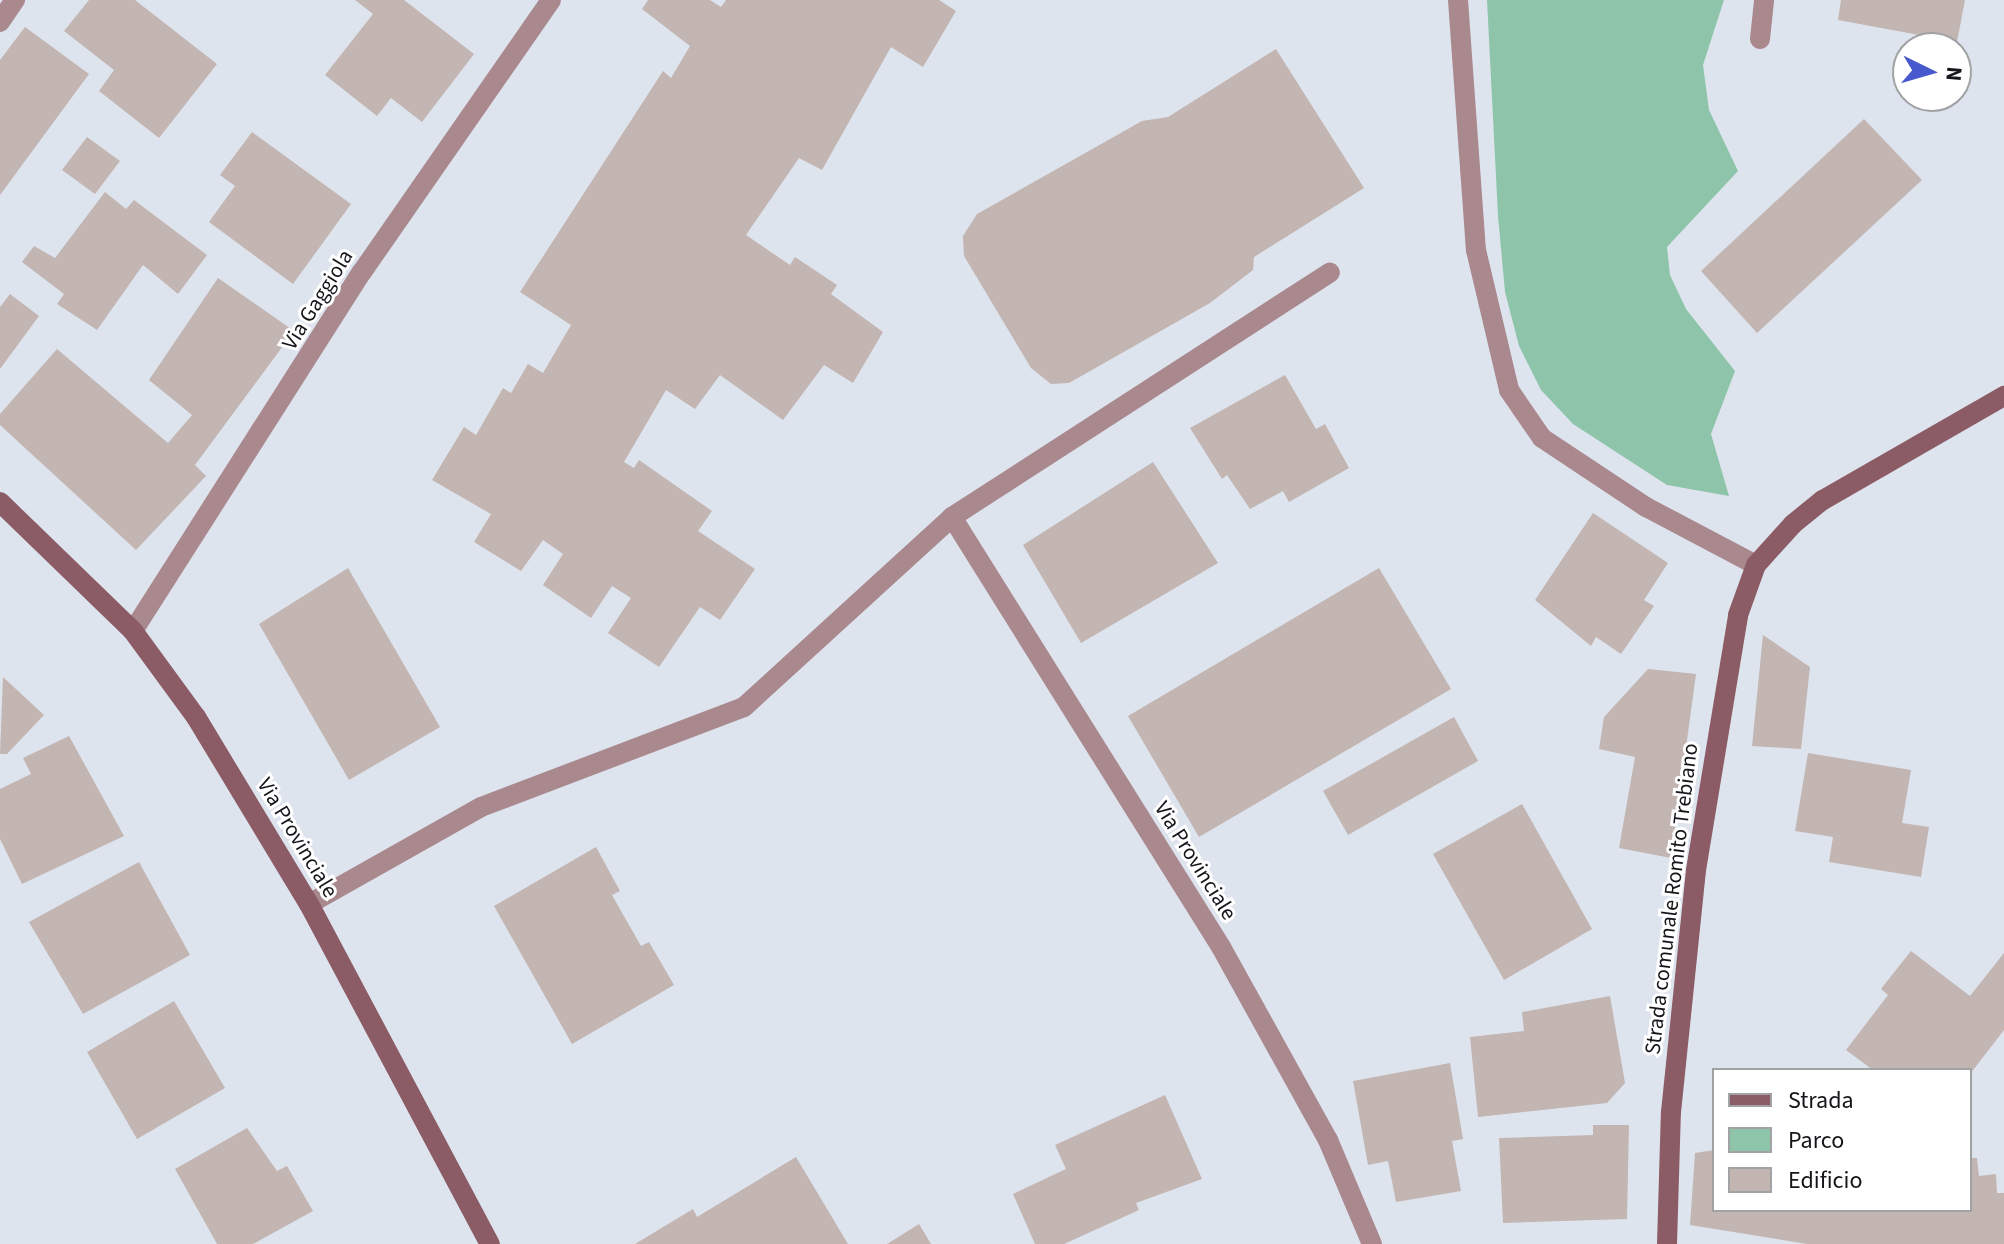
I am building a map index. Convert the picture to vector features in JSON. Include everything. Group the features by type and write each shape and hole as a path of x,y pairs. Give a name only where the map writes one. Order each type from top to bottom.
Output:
{"street":[{"path":"0,22 15,0"},
{"name":"Via Gaggiola","path":"133,631 362,272 551,0"},
{"path":"1458,0 1476,250 1509,390 1542,438 1646,507 1756,565"},
{"path":"1760,39 1764,0"},
{"path":"309,904 481,807 744,707 952,517 1330,272"},
{"name":"Strada comunale Romito Trebiano","path":"1667,1244 1671,1112 1696,870 1738,615 1756,565 1823,500 2004,396"},
{"name":"Via Provinciale","path":"0,502 133,631 196,717 309,904 490,1244"},
{"name":"Via Provinciale","path":"952,517 1221,947 1328,1140 1372,1244"}],"green space":[{"path":"1487,0 1724,0 1703,65 1709,110 1738,171 1667,247 1670,275 1686,309 1735,371 1711,434 1729,496 1667,485 1573,424 1541,390 1519,346 1505,292"}],"building":[{"path":"89,0 135,0 217,64 159,138 99,91 114,70 64,31"},
{"path":"355,0 404,0 474,54 422,122 391,98 377,116 325,75 373,14"},
{"path":"648,0 710,0 721,7 726,0 939,0 956,11 923,67 891,47 822,170 799,158 746,235 790,265 795,257 837,285 831,294 883,332 853,383 824,365 783,420 720,375 695,409 666,390 624,462 634,468 639,460 712,511 698,531 755,569 720,620 700,607 659,667 608,633 631,598 612,586 591,618 543,585 563,554 543,540 521,571 474,542 491,514 432,480 464,427 476,435 503,388 511,393 528,364 543,373 571,325 520,292 663,71 671,78 690,46 642,9"},
{"path":"1841,0 1965,0 1959,32 1903,32 1838,20"},
{"path":"25,27 89,74 0,195 0,60"},
{"path":"1276,49 1364,188 1254,257 1253,270 1210,303 1069,383 1051,384 1031,368 964,256 963,236 977,214 1142,121 1168,117"},
{"path":"1864,119 1922,180 1757,333 1701,271"},
{"path":"252,132 351,204 293,284 209,222 235,186 220,175"},
{"path":"87,137 120,161 95,194 62,170"},
{"path":"105,192 126,209 134,200 207,255 178,294 143,265 97,330 57,304 64,294 22,262 34,246 55,258"},
{"path":"218,278 294,331 195,465 206,476 136,550 0,425 0,414 57,349 168,443 192,415 149,380"},
{"path":"10,294 39,316 0,369 0,307"},
{"path":"1285,375 1316,429 1325,424 1349,468 1289,502 1283,491 1250,509 1227,475 1222,479 1190,428"},
{"path":"1153,462 1218,563 1081,643 1023,545"},
{"path":"1593,513 1668,563 1644,600 1654,606 1621,654 1596,637 1591,646 1535,600"},
{"path":"348,568 440,727 349,780 259,624"},
{"path":"1379,568 1451,689 1199,837 1128,716"},
{"path":"1763,635 1810,667 1801,749 1752,746"},
{"path":"1648,669 1696,674 1671,858 1619,848 1635,757 1599,749 1604,717"},
{"path":"3,677 44,715 7,754 0,754"},
{"path":"1454,717 1478,761 1348,835 1323,791"},
{"path":"69,736 124,836 22,884 0,839 0,789 31,774 23,758"},
{"path":"1808,753 1911,770 1902,823 1929,827 1921,877 1829,862 1833,837 1795,831"},
{"path":"1522,804 1592,929 1504,980 1433,854"},
{"path":"596,847 620,891 612,895 641,946 649,942 674,985 572,1044 494,906"},
{"path":"139,862 190,955 83,1014 29,922"},
{"path":"1911,951 1970,996 2004,953 2004,1030 1972,1071 1972,1068 1870,1068 1846,1050 1888,995 1881,989"},
{"path":"1610,996 1625,1083 1607,1103 1478,1117 1470,1037 1524,1031 1522,1012"},
{"path":"174,1001 225,1088 137,1139 87,1052"},
{"path":"1450,1063 1463,1139 1452,1141 1461,1191 1396,1202 1388,1161 1368,1165 1353,1081"},
{"path":"1165,1095 1202,1179 1136,1203 1139,1210 1064,1244 1035,1244 1013,1194 1066,1169 1055,1145"},
{"path":"1593,1125 1629,1125 1627,1219 1503,1223 1499,1138 1593,1135"},
{"path":"247,1128 277,1171 287,1166 313,1211 253,1244 217,1244 175,1169"},
{"path":"1712,1150 1712,1212 1972,1212 1972,1158 1977,1158 1979,1176 1996,1174 1997,1193 2004,1193 2004,1244 1807,1244 1690,1225 1695,1153"},
{"path":"796,1157 848,1244 635,1244 693,1209 697,1217"},
{"path":"919,1224 931,1244 887,1244"}]}
